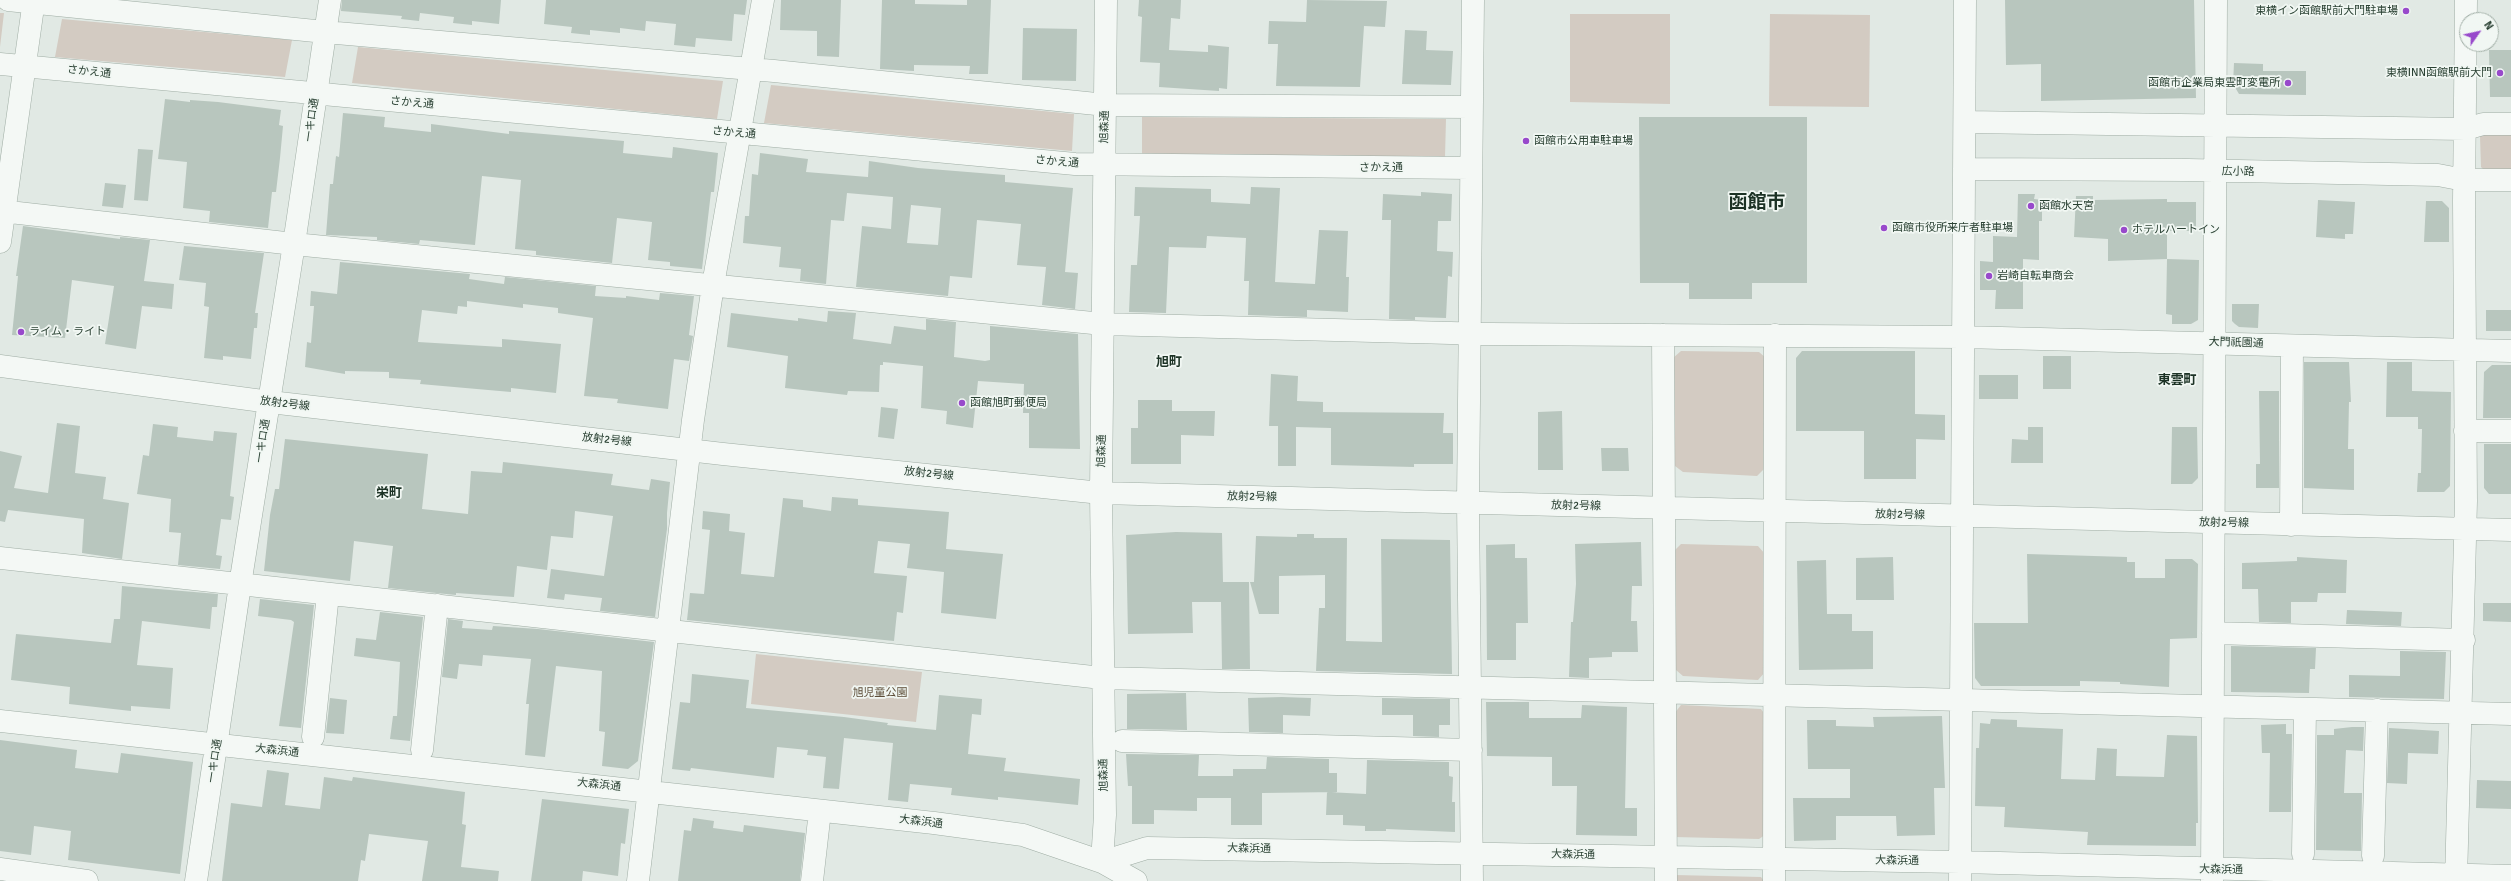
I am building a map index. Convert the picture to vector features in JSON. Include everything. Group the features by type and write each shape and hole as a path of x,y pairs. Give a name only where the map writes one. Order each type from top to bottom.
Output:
{"street":[{"path":"8,0 34,1 325,32 750,69 1106,105 1471,107"},
{"name":"一キロ通","path":"196,881 330,0"},
{"path":"638,881 670,631 690,449 713,285 738,133 763,0"},
{"name":"旭森通","path":"1102,872 1105,815 1102,678 1101,493 1106,0"},
{"path":"1472,881 1468,502 1471,333 1470,168 1473,0"},
{"path":"1960,872 1965,0"},
{"path":"2212,875 2214,707 2213,633 2216,0"},
{"path":"2456,878 2464,640 2464,180 2466,129 2466,0"},
{"path":"0,242 2,211 34,1"},
{"name":"さかえ通","path":"0,64 1104,166 1470,168"},
{"path":"1965,122 2466,129 2482,124 2511,124"},
{"name":"広小路","path":"1964,169 2438,175 2464,180 2511,180"},
{"name":"大門祇園通","path":"2,211 294,244 1103,324 1471,333 1962,337 2214,342 2292,346 2511,351"},
{"path":"1664,335 1666,508 1664,692 1666,881"},
{"path":"1774,881 1775,335"},
{"path":"2291,525 2292,346"},
{"name":"放射2号線","path":"0,366 270,402 1101,493 1468,502 1775,512 2511,530"},
{"path":"2465,431 2511,431"},
{"path":"0,558 1102,678 2511,714"},
{"path":"313,737 328,594"},
{"path":"422,750 437,605"},
{"path":"2213,633 2464,640"},
{"path":"2303,854 2306,709"},
{"path":"2373,856 2377,710"},
{"name":"大森浜通","path":"0,721 650,790 1023,835 1102,872 1147,848 1472,853 1774,860 1960,872 2456,878 2511,876"},
{"path":"1122,741 1471,750"},
{"path":"812,881 820,811"},
{"path":"0,870 87,881"},
{"path":"1102,872 1136,881"}],"green space":[{"path":"0,13 4,13 0,47"},
{"path":"1570,14 1670,14 1670,104 1570,102"},
{"path":"1770,14 1870,15 1869,107 1769,106"},
{"path":"62,19 292,40 285,77 55,57"},
{"path":"358,47 723,81 717,119 352,83"},
{"path":"771,85 1074,114 1072,151 764,123"},
{"path":"1142,117 1446,119 1445,157 1142,156"},
{"path":"2485,131 2511,131 2511,172 2486,172 2481,167 2480,136"},
{"path":"1681,351 1759,352 1766,358 1766,467 1757,476 1683,472 1675,466 1673,358"},
{"path":"1681,544 1758,546 1765,554 1766,671 1758,680 1683,676 1676,670 1674,551"},
{"name":"旭児童公園","path":"756,654 922,672 916,722 751,704"},
{"path":"1681,705 1761,709 1766,716 1765,835 1759,839 1674,837 1674,714"},
{"path":"1675,875 1761,877 1764,881 1675,881"}],"building":[{"path":"342,0 501,0 499,24 472,21 472,25 453,23 454,17 420,13 419,21 401,19 402,16 341,11"},
{"path":"546,0 747,0 745,15 734,14 732,41 696,38 695,47 674,45 676,24 646,21 645,31 620,28 620,33 590,30 590,35 571,33 572,27 544,24"},
{"path":"781,0 841,0 839,57 817,56 817,31 780,30"},
{"path":"882,0 915,0 915,4 967,5 967,0 991,0 988,74 969,74 970,66 914,65 914,71 880,69"},
{"path":"1139,0 1181,0 1180,19 1171,18 1169,50 1208,52 1208,45 1229,47 1227,89 1219,88 1219,91 1159,87 1160,63 1140,62 1142,17 1138,16"},
{"path":"1307,0 1387,1 1385,27 1364,26 1360,87 1276,86 1278,44 1268,44 1269,21 1306,22"},
{"path":"2005,0 2194,0 2196,98 2041,101 2041,64 2006,65"},
{"path":"1023,28 1077,29 1076,81 1022,80"},
{"path":"1405,30 1427,31 1426,50 1453,51 1451,85 1402,84"},
{"name":"東横INN函館駅前大門","path":"2511,50 2511,97 2490,97 2489,52"},
{"path":"2234,63 2263,64 2263,71 2306,71 2306,95 2239,94 2233,84"},
{"path":"165,99 190,102 190,100 218,102 281,110 279,125 283,126 280,158 276,192 272,192 268,228 209,222 210,211 183,208 187,162 158,159"},
{"path":"343,113 385,117 384,127 431,132 431,124 509,134 509,131 624,141 623,153 672,158 673,147 718,153 714,192 711,192 702,269 670,266 670,262 648,260 652,222 617,218 612,263 536,255 536,251 515,249 521,180 482,176 475,245 420,240 419,244 377,240 377,237 326,235 330,184 333,184 336,156 339,157"},
{"path":"1639,117 1807,117 1807,283 1752,283 1752,299 1689,299 1689,283 1640,283"},
{"path":"138,149 153,150 148,201 134,200"},
{"path":"760,153 808,159 806,172 868,177 869,161 918,168 1005,175 1005,182 1073,188 1065,272 1078,273 1075,309 1042,305 1046,267 1017,265 1021,224 977,220 972,278 950,276 948,296 856,287 862,226 891,229 893,197 847,193 844,221 831,220 826,284 800,281 801,269 779,267 781,247 743,243 745,216 749,216 752,174 758,175","holes":["911,205 941,208 938,245 907,243"]},
{"path":"105,183 126,185 123,208 102,206"},
{"path":"1135,187 1211,189 1211,202 1250,204 1251,187 1280,188 1275,282 1315,284 1319,230 1348,231 1346,277 1349,277 1348,312 1307,310 1307,317 1248,315 1249,281 1244,281 1246,238 1207,236 1206,248 1169,247 1166,313 1129,312 1131,265 1137,265 1140,216 1134,216"},
{"path":"1421,192 1452,194 1451,221 1438,221 1437,251 1453,252 1452,277 1448,276 1446,318 1415,317 1415,320 1389,319 1391,220 1382,220 1383,194 1421,196"},
{"path":"2018,194 2035,194 2034,199 2042,200 2042,221 2039,221 2039,260 2023,259 2023,309 1995,309 1996,290 1980,290 1980,261 1993,262 1993,236 2017,237"},
{"path":"2076,196 2093,196 2093,200 2167,199 2167,202 2196,202 2196,231 2167,231 2167,259 2108,261 2108,239 2074,237"},
{"path":"2318,200 2355,202 2353,234 2345,234 2345,239 2316,237"},
{"path":"2426,201 2442,201 2449,208 2449,242 2424,242"},
{"path":"23,226 120,239 120,237 150,240 144,281 174,284 172,309 142,306 136,349 105,344 114,286 72,280 65,338 12,335 18,276 16,276"},
{"path":"184,246 264,253 255,313 258,313 257,328 254,328 251,359 223,356 223,360 204,358 209,307 204,306 206,283 179,280"},
{"path":"2167,259 2199,260 2198,320 2191,324 2172,324 2172,315 2166,314"},
{"path":"340,262 470,274 469,279 504,284 505,277 596,286 595,296 626,298 626,296 659,300 660,293 694,296 689,335 693,336 689,361 674,359 668,409 617,403 618,399 584,396 593,318 558,313 558,308 523,304 523,308 467,301 467,307 458,306 457,314 422,310 418,342 502,347 502,339 561,344 556,393 511,388 511,392 420,384 421,380 389,378 389,372 345,371 345,374 305,367 307,342 311,343 314,306 310,306 311,291 337,294"},
{"path":"2232,304 2259,304 2258,328 2239,327 2235,324 2232,321"},
{"path":"2486,310 2511,310 2511,331 2486,331"},
{"path":"828,311 856,313 853,339 891,344 894,326 926,330 926,319 956,322 954,357 985,361 990,360 990,326 1078,334 1080,449 1029,448 1029,413 1023,413 1024,384 978,381 973,428 946,424 947,411 921,408 923,366 883,362 883,365 880,365 879,392 848,391 847,395 785,388 788,356 727,347 731,313 798,321 798,318 827,322"},
{"path":"1802,351 1915,351 1915,414 1945,415 1945,440 1916,439 1916,479 1864,479 1864,431 1796,431 1796,358"},
{"path":"2043,356 2071,356 2071,389 2043,389"},
{"path":"2304,362 2349,362 2351,402 2349,402 2348,449 2354,449 2354,490 2304,488"},
{"path":"2387,362 2412,362 2412,391 2451,392 2450,486 2444,492 2417,492 2418,473 2421,473 2422,429 2418,429 2418,417 2386,417"},
{"path":"2492,365 2511,365 2511,418 2483,418 2484,372"},
{"path":"1271,374 1298,376 1297,401 1323,402 1323,412 1444,413 1443,433 1453,433 1453,464 1414,464 1414,467 1331,465 1331,428 1296,427 1296,466 1278,466 1278,426 1269,426"},
{"path":"1979,375 2018,375 2018,399 1979,399"},
{"path":"2259,391 2279,391 2279,488 2256,488 2256,464 2260,464"},
{"path":"1138,400 1172,400 1172,411 1215,411 1214,436 1181,435 1181,464 1131,464 1131,428 1138,428"},
{"path":"881,407 898,409 894,439 878,437"},
{"path":"1562,411 1563,470 1538,470 1538,412"},
{"path":"57,423 80,426 75,473 106,477 103,499 129,503 122,559 82,553 84,519 8,510 5,522 0,521 0,451 22,456 14,488 48,493"},
{"path":"153,424 178,427 177,437 213,441 214,431 237,433 230,496 234,497 231,520 221,519 216,555 222,556 220,569 178,565 181,533 169,532 171,499 137,494 143,455 149,456"},
{"path":"2028,427 2043,427 2043,463 2011,463 2012,439 2028,440"},
{"path":"2172,427 2197,427 2198,478 2192,484 2171,484"},
{"path":"285,439 428,454 422,509 468,514 471,471 502,473 503,462 613,474 611,485 649,490 651,479 670,482 667,529 655,617 600,611 602,598 565,594 564,600 547,598 551,569 604,576 613,516 575,511 573,538 551,536 547,570 517,566 514,597 456,593 456,595 388,588 393,546 354,541 350,581 264,571 270,515 275,489 279,489"},
{"path":"2484,444 2511,444 2511,494 2489,494 2484,488"},
{"path":"1601,448 1628,448 1629,471 1602,471"},
{"path":"832,497 858,499 858,505 949,512 946,549 1003,554 996,619 941,613 944,572 907,568 910,544 878,541 874,573 907,576 903,613 897,612 894,641 687,620 690,593 704,594 710,530 702,529 703,511 730,514 729,531 745,533 741,574 774,577 783,498 803,500 803,507 831,511"},
{"path":"1176,532 1222,533 1223,582 1249,582 1250,669 1222,669 1221,602 1192,602 1193,633 1128,634 1126,535"},
{"path":"1297,534 1314,534 1314,538 1347,538 1346,641 1382,642 1381,539 1450,540 1452,674 1316,671 1319,608 1325,608 1325,575 1279,576 1279,614 1259,614 1250,582 1254,582 1256,536 1297,537"},
{"path":"1641,542 1642,586 1632,586 1631,621 1637,621 1638,652 1612,652 1612,657 1589,658 1589,678 1569,677 1571,622 1573,622 1576,584 1575,544"},
{"path":"1515,544 1515,558 1527,558 1528,623 1516,623 1516,660 1487,660 1486,545"},
{"path":"2027,554 2127,557 2127,562 2135,562 2135,578 2165,578 2165,559 2192,559 2198,564 2197,638 2170,639 2169,687 2120,684 2120,682 2080,681 2080,686 1981,686 1975,678 1974,623 2028,623"},
{"path":"1893,557 1894,600 1856,600 1856,558"},
{"path":"2297,557 2347,560 2346,593 2318,593 2317,602 2291,602 2291,623 2259,622 2258,589 2242,589 2242,563 2297,561"},
{"path":"1826,560 1827,614 1852,614 1852,631 1873,631 1873,669 1799,670 1797,561"},
{"path":"122,586 218,594 217,607 212,607 210,629 142,621 137,665 173,668 170,709 131,706 131,711 69,704 70,687 11,680 16,634 111,643 114,619 120,619"},
{"path":"260,599 314,605 301,728 279,726 294,622 291,620 258,616"},
{"path":"2483,603 2511,603 2511,622 2483,621"},
{"path":"2347,610 2402,612 2401,626 2346,624"},
{"path":"380,612 423,617 410,741 390,739 393,716 397,716 400,662 354,656 356,638 376,640"},
{"path":"448,619 463,621 462,628 492,630 493,626 538,629 654,642 638,761 628,769 602,766 605,732 599,731 602,671 556,666 545,757 525,755 529,704 526,704 531,659 483,655 482,666 459,664 457,679 442,677"},
{"path":"2231,646 2316,648 2315,669 2310,669 2309,693 2231,692"},
{"path":"2400,651 2446,652 2444,699 2349,697 2349,675 2400,676"},
{"path":"692,674 749,680 746,708 844,717 888,723 887,725 936,730 939,695 982,699 981,715 972,714 968,754 1006,758 1004,771 1080,779 1078,805 998,797 998,800 951,795 952,788 910,784 908,802 888,800 893,743 844,738 839,789 823,788 826,757 807,755 808,750 777,747 774,778 691,768 690,771 672,769 680,702 690,703"},
{"path":"1186,693 1187,730 1127,729 1127,694"},
{"path":"330,698 347,700 344,734 326,733"},
{"path":"1248,698 1311,698 1310,716 1283,715 1283,733 1249,732"},
{"path":"1382,698 1450,699 1450,725 1439,725 1439,737 1413,736 1413,715 1382,715"},
{"path":"1486,702 1529,702 1529,718 1581,718 1582,705 1627,707 1625,808 1637,808 1637,836 1576,835 1577,786 1552,786 1552,757 1487,756"},
{"path":"1942,716 1945,788 1934,788 1935,835 1897,836 1896,816 1836,816 1836,840 1794,841 1793,798 1850,798 1850,769 1808,769 1807,720 1836,720 1836,726 1874,727 1873,717"},
{"path":"1991,719 2017,720 2017,727 2063,729 2061,779 2095,780 2097,748 2117,749 2116,776 2164,777 2167,735 2197,736 2198,823 2196,823 2196,846 2087,845 2088,832 2004,827 2005,807 1975,806 1976,748 1979,748 1980,723 1990,724"},
{"path":"2286,724 2286,734 2292,734 2291,812 2269,812 2270,753 2262,753 2261,725"},
{"path":"2364,727 2363,751 2346,750 2344,793 2362,793 2361,851 2316,850 2317,735 2334,735 2334,729"},
{"path":"2389,728 2439,731 2438,754 2408,753 2407,784 2387,783"},
{"path":"0,740 77,750 75,768 118,773 121,753 193,762 180,874 68,860 71,831 34,826 31,855 0,851"},
{"path":"1126,754 1199,755 1198,776 1233,776 1233,769 1266,769 1267,757 1329,759 1329,773 1337,773 1337,792 1262,793 1262,825 1231,825 1231,798 1197,798 1197,811 1154,810 1154,824 1132,824 1132,786 1128,786"},
{"path":"1367,760 1449,762 1449,776 1453,777 1452,802 1455,802 1455,832 1386,829 1386,831 1365,831 1365,826 1343,825 1343,815 1326,815 1327,792 1366,794"},
{"path":"267,770 289,773 285,805 320,809 324,777 352,781 353,777 465,792 462,824 466,825 461,867 499,871 498,881 422,881 428,841 369,834 365,861 361,860 358,881 222,881 231,803 262,807"},
{"path":"2477,780 2511,781 2511,809 2476,808"},
{"path":"542,799 629,809 625,844 621,843 618,876 583,871 582,881 531,881"},
{"path":"693,818 714,821 713,828 743,832 744,825 805,833 800,881 678,881 684,830 691,831"}],"place":[{"name":"東横イン函館駅前大門駐車場","path":"2406,11"},
{"name":"東横INN函館駅前大門","path":"2500,73"},
{"name":"函館市企業局東雲町変電所","path":"2288,83"},
{"name":"函館市公用車駐車場","path":"1526,141"},
{"name":"函館水天宮","path":"2031,206"},
{"name":"函館市役所来庁者駐車場","path":"1884,228"},
{"name":"ホテルハートイン","path":"2124,230"},
{"name":"岩崎自転車商会","path":"1989,276"},
{"name":"ライム・ライト","path":"21,332"},
{"name":"函館旭町郵便局","path":"962,403"}],"district":[{"name":"函館市","path":"1757,203"},
{"name":"旭町","path":"1169,363"},
{"name":"東雲町","path":"2177,381"},
{"name":"栄町","path":"389,494"}]}
